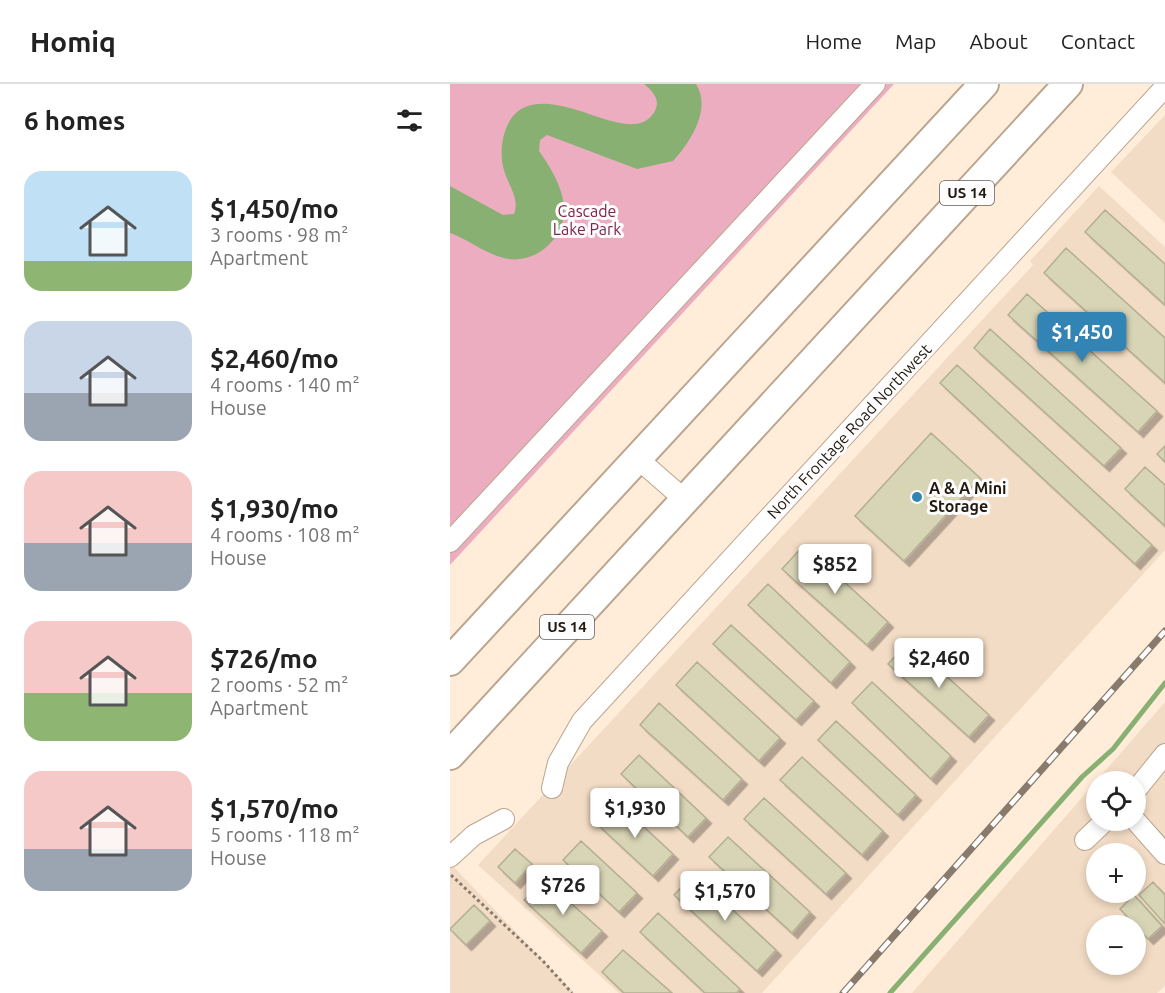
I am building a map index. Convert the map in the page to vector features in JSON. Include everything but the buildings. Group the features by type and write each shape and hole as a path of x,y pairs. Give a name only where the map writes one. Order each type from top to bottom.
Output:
{"highway":[{"path":"450,661 984,84"},
{"name":"US 14","path":"450,755 1068,84"}],"street":[{"path":"450,542 875,84"},
{"name":"North Frontage Road Northwest","path":"552,788 558,763 582,721 1165,87"},
{"path":"637,458 685,500"},
{"path":"1146,778 1165,754"},
{"path":"450,857 474,836 504,819"},
{"path":"1085,840 1094,831"},
{"path":"1145,831 1165,854"}],"path":[{"path":"450,874 543,961 572,993"}],"shaded area":[{"path":"644,84 696,84 700,94 702,104 697,125 686,145 673,161 637,169 547,135 540,140 539,151 560,188 564,213 562,226 555,238 537,254 509,259 494,255 450,233 450,186 503,215 514,214 516,202 502,162 502,145 507,127 516,113 523,108 540,104 558,105 612,121 628,124 642,122 653,114 657,105 654,94"},
{"path":"1165,115 1165,223 1111,172"},
{"path":"1099,186 1165,247 1165,550 762,993 619,993 478,865 1033,265 1030,261"},
{"path":"1165,702 1165,986 1157,993 912,993 1086,793 1086,831 1146,831 1146,771 1105,771"},
{"path":"450,863 574,993 450,993"}],"green space":[{"name":"Cascade Lake Park","path":"450,84 894,84 450,565"}],"waterway":[{"path":"890,993 1082,777 1113,749 1165,683"}],"railway":[{"path":"843,993 1165,631"}],"place":[{"name":"A & A Mini Storage","path":"917,497"}]}
